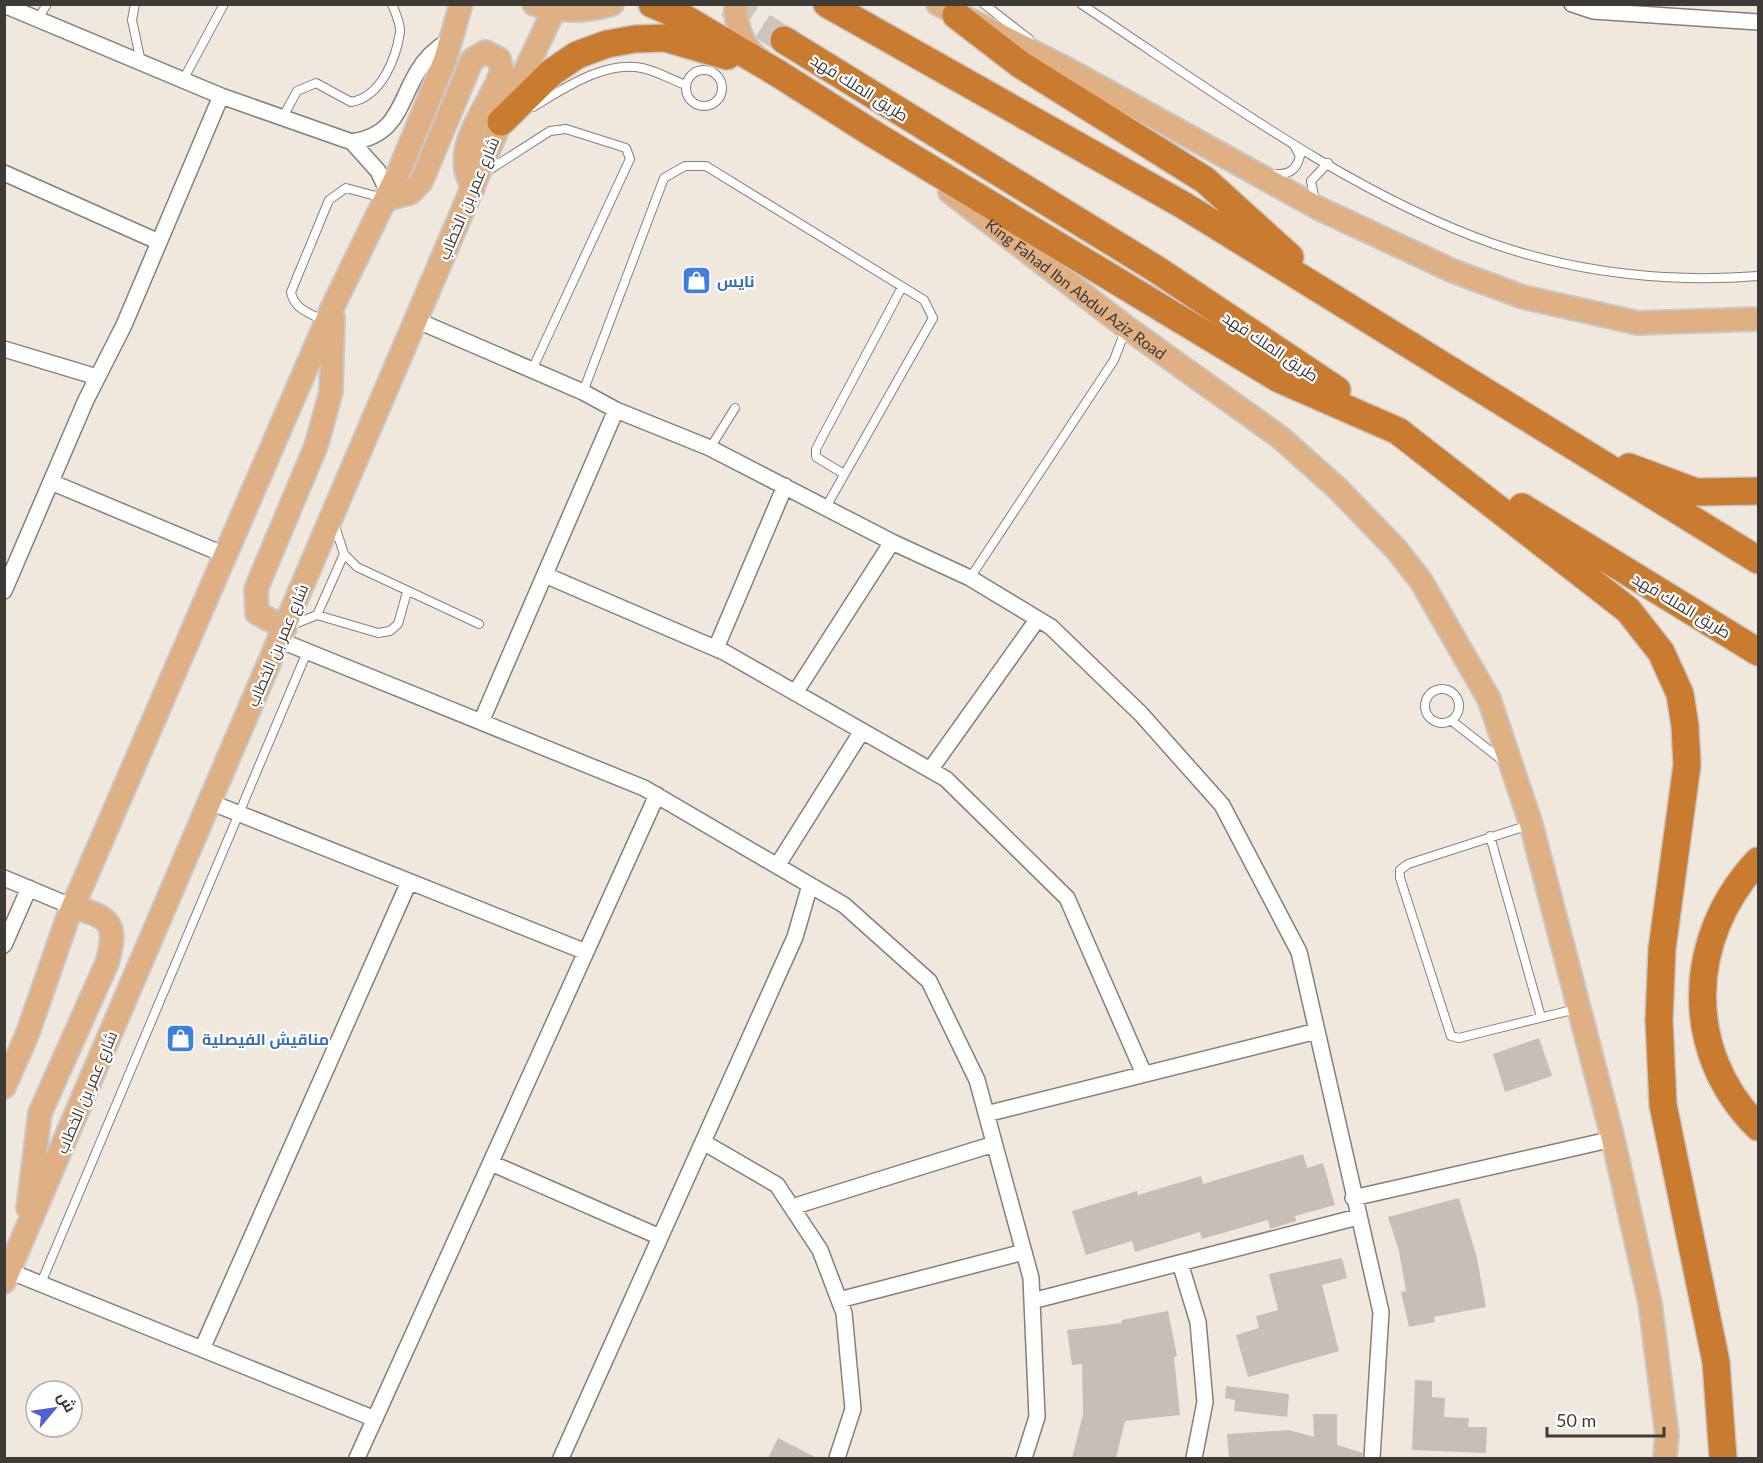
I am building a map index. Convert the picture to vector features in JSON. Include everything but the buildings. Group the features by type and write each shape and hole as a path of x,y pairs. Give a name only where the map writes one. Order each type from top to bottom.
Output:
{"highway":[{"path":"652,4 684,18 779,74 875,135 1279,379 1398,431 1628,610 1661,652 1680,694 1685,726 1687,765 1662,949 1659,1020 1663,1105 1716,1362 1723,1435 1722,1458"},
{"path":"826,4 1183,205 1758,560"},
{"path":"942,8 1021,65 1205,180 1340,302"},
{"path":"499,125 552,72 578,56 607,45 635,39 665,38 779,74"},
{"name":"طريق الملك فهد","path":"784,40 1156,269 1398,431 1758,652"},
{"path":"1574,447 1696,492 1758,491"},
{"path":"1758,861 1742,879 1719,917 1703,973 1702,1009 1711,1049 1724,1083 1745,1114 1758,1127"}],"main road":[{"path":"4,1087 27,1035 73,907 330,313 388,197 453,38 461,4"},
{"path":"544,7 596,10 612,4"},
{"path":"736,4 737,25 743,41 755,56 779,74"},
{"name":"شارع عمر بن الخطاب","path":"7,1276 475,182 544,7"},
{"path":"942,8 1071,71 1318,208 1453,271 1523,297 1638,323 1758,319"},
{"path":"388,197 410,193 421,182 472,60 485,52 499,59 502,70 465,147 465,172 475,182"},
{"name":"King Fahad Ibn Abdul Aziz Road","path":"875,135 1126,327 1281,438 1338,488 1396,549 1421,581 1489,699 1531,824 1613,1139 1650,1303 1666,1435 1665,1458"},
{"path":"282,634 257,613 256,589 316,446 331,392 330,313"},
{"path":"25,1233 40,1113 107,963 114,939 111,926 100,914 73,907"}],"street":[{"path":"1572,4 1593,11 1758,22"},
{"path":"4,5 221,96 352,142 370,160 388,197"},
{"path":"352,142 372,137 388,126 419,69 434,51 453,38"},
{"path":"4,591 98,377 124,325 221,96"},
{"path":"4,173 159,242"},
{"path":"416,320 531,372 583,392 616,410 710,448 892,542 970,578 1051,627 1141,714 1222,805 1299,952 1353,1198 1381,1312 1372,1458"},
{"path":"4,349 98,377"},
{"path":"481,722 616,410"},
{"path":"51,482 225,555"},
{"path":"716,648 785,486"},
{"path":"795,693 892,542"},
{"path":"545,575 716,648 946,779 1067,898 1144,1074"},
{"path":"930,770 1037,620"},
{"path":"282,634 307,652 657,795 844,905 929,981 977,1080 1031,1278 1037,1417 1024,1458"},
{"path":"777,866 862,731"},
{"path":"357,1458 657,795"},
{"path":"210,802 586,952"},
{"path":"4,878 73,907"},
{"path":"202,1349 409,882"},
{"path":"561,1458 795,937 810,885"},
{"path":"4,945 29,888"},
{"path":"986,1114 1317,1031"},
{"path":"1353,1198 1613,1139"},
{"path":"703,1142 777,1185 820,1250 843,1313 853,1409 837,1458"},
{"path":"792,1207 994,1144"},
{"path":"491,1163 660,1237"},
{"path":"1032,1300 1358,1217"},
{"path":"839,1300 1024,1252"},
{"path":"1180,1263 1198,1322 1205,1402 1194,1458"},
{"path":"7,1276 41,1283 375,1419"}],"lane":[{"path":"38,19 47,4"},
{"path":"135,4 132,20 141,62"},
{"path":"183,80 224,4"},
{"path":"283,117 297,91 316,82 351,102 370,94 385,77 400,30 392,4"},
{"path":"984,4 1071,71"},
{"path":"1081,4 1293,143 1401,204 1494,244 1552,260 1610,271 1678,279 1758,276"},
{"path":"499,125 565,88 600,73 642,68 686,85"},
{"path":"697,72 709,72 718,78 722,90 717,100 701,106 688,96 686,85 697,72"},
{"path":"475,182 550,131 577,132 626,148 630,159 531,372"},
{"path":"1257,173 1285,175 1293,171 1300,156 1293,143"},
{"path":"1318,208 1311,192 1311,181 1328,163"},
{"path":"583,392 664,178 685,166 706,166 924,300 933,318 826,507"},
{"path":"330,313 301,309 292,301 291,292 329,200 346,188 388,197"},
{"path":"844,474 816,457 816,449 902,287"},
{"path":"970,578 1114,360 1126,327"},
{"path":"710,448 735,408"},
{"path":"332,516 344,554 357,567 479,624"},
{"path":"282,634 317,615 344,554"},
{"path":"317,615 378,633 390,631 398,624 407,592"},
{"path":"41,1283 307,652"},
{"path":"1444,688 1454,692 1460,701 1459,713 1452,721 1443,723 1434,721 1427,715 1425,706 1427,697 1433,690 1444,688"},
{"path":"1452,721 1513,770"},
{"path":"1531,824 1408,864 1400,870 1400,878 1451,1036 1459,1038 1578,1008"},
{"path":"1490,836 1541,1017"}],"tunnel":[{"path":"728,4 784,40"}],"place":[{"name":"نايس","path":"696,280"},
{"name":"مناقيش الفيصلية","path":"181,1038"}]}
